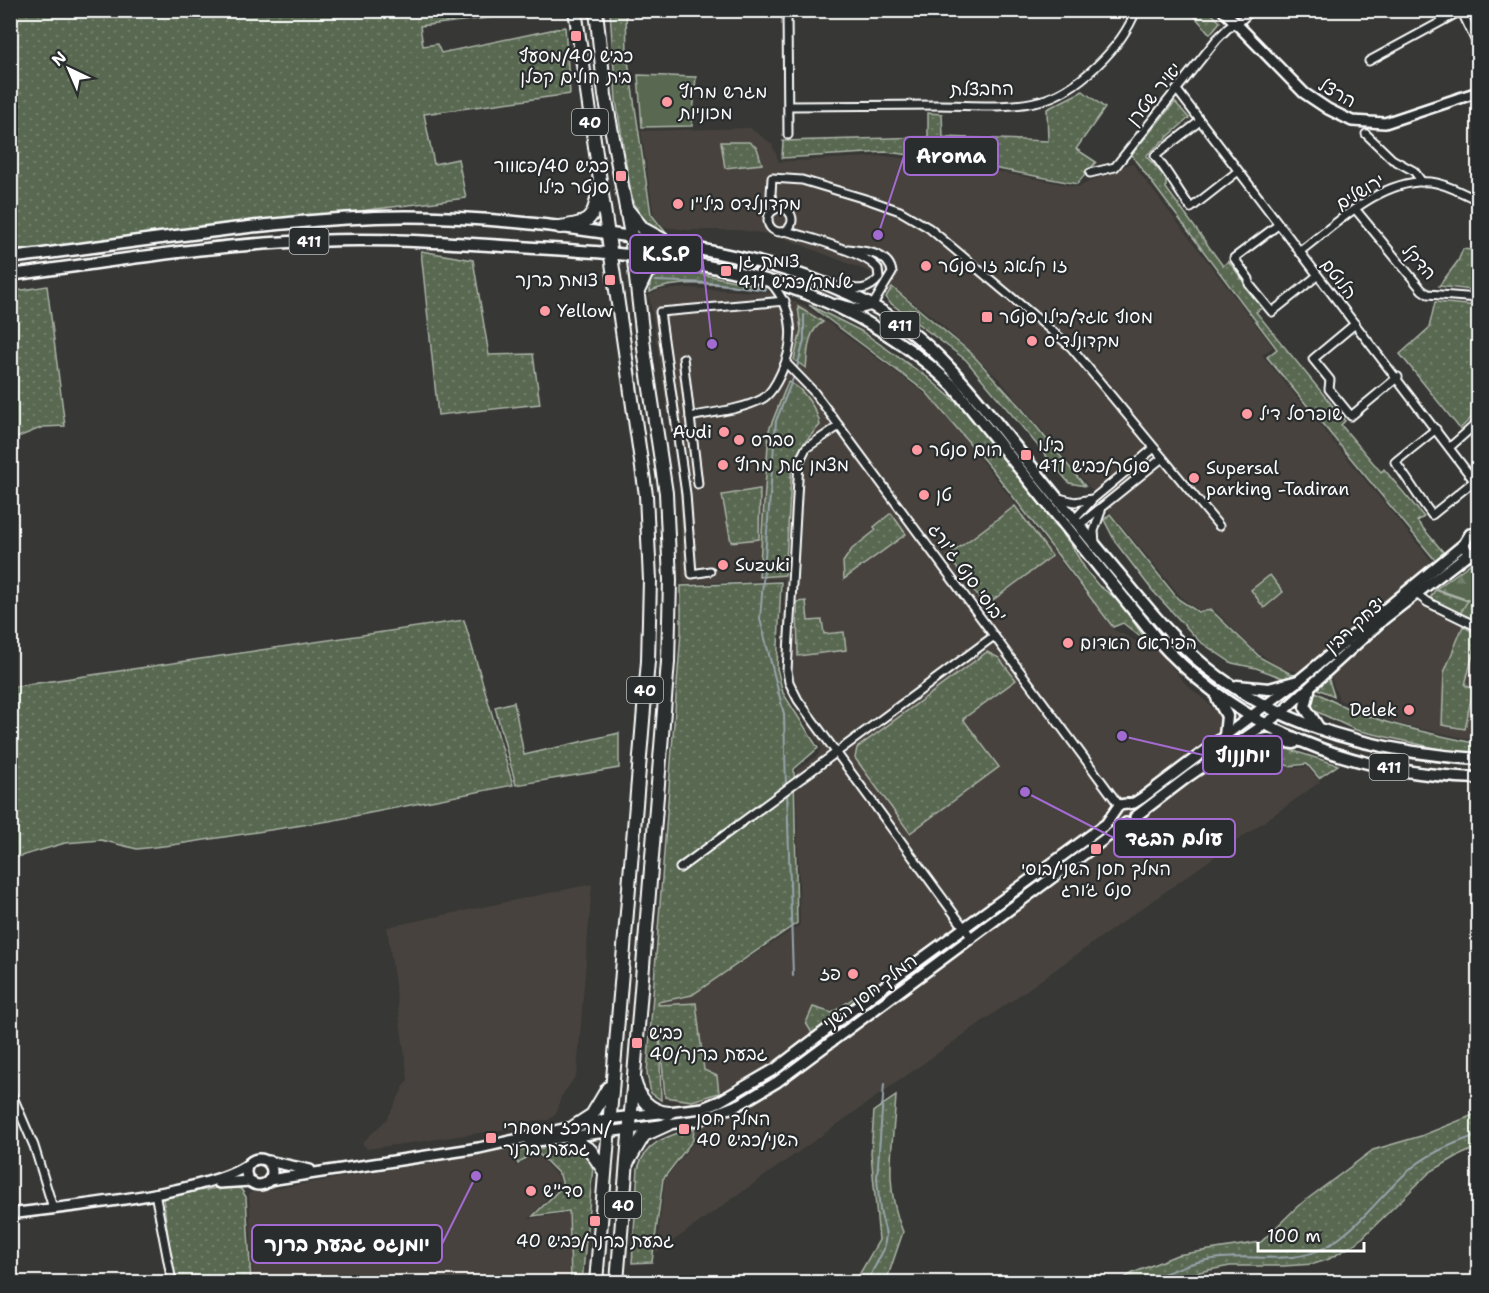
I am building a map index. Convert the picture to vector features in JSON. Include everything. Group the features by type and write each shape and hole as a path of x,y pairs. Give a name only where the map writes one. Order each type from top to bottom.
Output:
{"highway":[{"name":"40","path":"575,10 646,495 650,580 648,661 596,1282"},
{"name":"40","path":"596,10 603,78 631,235 666,493 670,580 667,674 632,1073 617,1282"},
{"path":"560,227 577,225 590,219 594,213 600,181"},
{"path":"624,206 643,229 671,244"},
{"path":"638,299 640,284 647,272 674,260"},
{"path":"605,1172 590,1150 572,1132 597,1108 607,1092 612,1072"},
{"path":"625,1173 639,1141 668,1119 646,1104 632,1073"}],"main road":[{"name":"411","path":"10,258 258,227 377,217 469,218 607,232 769,263 828,284 872,306 925,344 953,372 1056,496 1074,525 1161,644 1214,693 1251,718 1306,745 1383,766 1479,778"},
{"name":"411","path":"10,275 249,244 314,241 425,241 610,252 721,268 769,280 829,301 893,338 942,376 1074,525 1098,548 1170,632 1202,663 1231,686 1281,713 1357,742 1399,750 1479,759"},
{"path":"1231,686 1260,690 1298,681"},
{"path":"1309,690 1305,707 1309,717 1321,730"},
{"path":"1214,693 1227,716 1224,736"},
{"path":"1235,744 1268,739 1306,745"}],"street":[{"path":"788,10 788,135"},
{"name":"החבצלת","path":"789,106 1002,106 1039,101 1067,89 1093,69 1113,47 1136,10"},
{"name":"הרצל","path":"1222,10 1304,93 1352,121 1385,123 1479,93"},
{"name":"יאיר שטרן","path":"1090,173 1115,167 1177,90 1235,24 1252,10"},
{"path":"1369,61 1461,11 1479,46"},
{"name":"הלוטם","path":"1177,90 1317,276 1398,377 1476,484"},
{"path":"1200,121 1155,156 1172,177 1173,185 1191,208 1237,172"},
{"path":"1366,135 1392,159 1414,171 1422,182"},
{"path":"774,210 771,194 772,178 794,180 872,201 900,211 920,222 1060,336 1219,526"},
{"name":"ירושלים","path":"1299,252 1382,193 1422,182 1444,185 1479,200"},
{"path":"809,238 792,222 788,211 781,208 774,210 768,219 770,227 777,231 784,231 839,248 876,266 879,278 865,290 828,284"},
{"name":"הדקל","path":"1356,210 1422,290 1428,294 1479,298"},
{"path":"784,231 792,222"},
{"path":"1278,225 1234,258 1250,279 1249,284 1272,312 1317,276"},
{"path":"829,301 861,309 872,306 891,279 889,262 869,253 839,248"},
{"path":"690,417 738,407 762,399 773,388 788,364 792,335 785,301 769,280"},
{"path":"710,571 692,574 686,494 660,312 785,301"},
{"path":"1355,324 1313,359 1330,380 1329,389 1351,416 1398,377"},
{"path":"683,358 698,484"},
{"name":"בוסי סנט ג'ורג'","path":"788,364 804,379 1119,805"},
{"path":"1450,447 1479,422"},
{"path":"839,426 806,448 799,462 789,682 798,700 971,937"},
{"path":"1436,429 1395,462 1408,479 1410,487 1432,515 1476,484"},
{"path":"1074,525 1094,498 1153,449"},
{"path":"1074,525 1101,509 1161,459"},
{"path":"1056,496 1075,502 1094,498"},
{"path":"1098,548 1094,531 1101,509"},
{"name":"יצחק רבין","path":"1264,724 1309,690 1464,544 1467,536 1478,533"},
{"path":"1464,544 1476,555"},
{"name":"יצחק רבין","path":"1266,706 1413,591 1464,556 1476,555"},
{"path":"1413,591 1479,627"},
{"path":"680,868 994,636"},
{"path":"1264,724 1126,824 1119,822 1115,814 1119,805 1130,804 1142,798 1266,706"},
{"path":"1130,804 1136,811 1135,817"},
{"name":"המלך חסן השני","path":"668,1119 703,1108 751,1085 1101,828 1115,814"},
{"name":"המלך חסן השני","path":"336,1170 572,1132 608,1124 668,1119 699,1120 718,1114 768,1088 1126,824"},
{"path":"10,1090 34,1146 53,1208"},
{"path":"193,1186 234,1174 258,1159 294,1168 336,1170"},
{"path":"266,1160 272,1170 269,1180"},
{"path":"251,1162 247,1172 251,1181"},
{"path":"10,1214 193,1186 251,1181 262,1184 269,1180 336,1170"},
{"path":"155,1193 172,1282"}],"shaded area":[{"path":"750,128 772,144 779,162 885,156 968,166 1078,187 1132,163 1273,347 1262,355 1434,564 1304,673 1280,668 1251,647 1214,609 1198,610 1182,598 1000,380 938,321 889,284 870,272 776,235 739,230 687,230 665,227 654,216 641,131"},
{"path":"688,288 775,293 805,306 919,389 937,404 1114,630 1161,653 1185,683 1212,707 1237,724 1239,752 1290,768 1307,767 1320,782 656,1253 665,1179 695,1141 692,1103 663,1099 658,1002 692,995 800,925 796,770 817,756 822,748 786,692 782,669 784,579 683,584 679,485 649,295 660,290"},
{"path":"1417,602 1478,630 1478,741 1399,724 1339,700 1330,675"},
{"path":"592,884 577,1074 561,1097 556,1114 549,1120 515,1125 515,1128 367,1149 362,1143 387,1119 408,1079 387,927"},
{"path":"511,1149 516,1167 531,1156 540,1158 558,1177 561,1184 528,1219 568,1213 570,1282 253,1282 249,1193"}],"green space":[{"path":"10,11 502,11 503,16 420,26 423,46 437,44 441,53 565,27 570,94 424,114 434,164 458,159 466,198 124,237 11,253"},
{"path":"610,11 626,11 627,54 651,214 667,234 644,218 636,208 631,194 616,100"},
{"path":"1190,11 1209,11 1220,22 1210,34"},
{"name":"מגרש מרוץ מכוניות","path":"638,75 696,77 692,126 642,127"},
{"path":"1083,91 1105,108 1076,149 1096,162 1077,184 951,160 886,152 782,158 783,141 928,137 928,113 942,114 943,137 1048,141 1047,109"},
{"path":"1175,102 1189,118 1146,156 1166,178 1166,188 1223,266 1228,261 1241,278 1262,308 1256,312 1345,421 1341,425 1381,472 1384,469 1424,517 1417,521 1444,553 1435,560 1267,357 1277,349 1135,160 1132,154"},
{"path":"721,142 749,142 757,148 762,164 725,168"},
{"path":"1463,249 1478,251 1471,290 1439,286 1458,261"},
{"path":"421,251 473,260 489,355 533,354 540,404 438,415"},
{"path":"657,271 692,272 767,288 691,284 662,287 650,292 650,279"},
{"path":"47,286 65,426 43,427 11,440 11,292"},
{"path":"892,287 971,353 1021,408 1085,486 1069,483 966,360 889,302 886,297"},
{"path":"1435,302 1478,306 1478,411 1460,429 1400,354 1429,328"},
{"path":"809,305 861,331 927,377 964,409 1071,545 1086,570 1098,585 1118,600 1149,644 1123,623 1113,627 995,473 926,392"},
{"path":"798,307 823,322 811,336 806,368 794,360 801,330"},
{"path":"788,382 799,388 808,400 820,425 804,443 792,463 785,575 759,577 769,430"},
{"path":"760,489 759,539 731,542 722,495"},
{"path":"1015,506 1052,556 985,606 948,556"},
{"path":"891,513 906,534 844,579 843,562 852,549 876,530 874,527"},
{"path":"1110,514 1178,599 1198,612 1211,610 1261,658 1295,676 1291,681 1256,668 1232,663 1199,641 1152,590 1116,543 1104,520"},
{"path":"1478,558 1478,620 1460,614 1468,600 1436,589"},
{"path":"1270,575 1283,592 1264,608 1251,590"},
{"path":"781,582 777,668 783,693 818,748 794,769 797,923 692,995 658,1002 659,1005 696,1003 704,1070 717,1076 719,1093 692,1101 665,1097 659,1026 661,1100 651,1093 647,1073 681,632 681,586"},
{"path":"1435,590 1468,601 1460,614 1429,600"},
{"path":"806,601 808,621 822,620 824,634 844,632 846,650 798,656 797,602"},
{"path":"464,620 513,785 329,821 172,845 137,849 101,840 65,843 11,859 11,687"},
{"path":"1463,626 1478,635 1465,685 1473,689 1465,729 1442,725 1444,673"},
{"path":"987,652 999,658 1016,680 963,719 999,767 910,833 855,758 857,748"},
{"path":"1328,677 1334,696 1316,688"},
{"path":"1314,691 1373,718 1478,744 1478,754 1444,750 1356,730 1309,708"},
{"path":"514,702 524,755 619,733 619,768 516,785 495,707"},
{"path":"1265,745 1278,746 1338,765 1319,778 1307,764 1289,766 1241,750"},
{"path":"873,984 879,985 813,1035 806,1023 813,1007 832,1013"},
{"path":"896,1096 891,1181 893,1198 903,1232 886,1282 855,1282 879,1240 871,1153 874,1111"},
{"path":"1478,1113 1478,1147 1430,1172 1357,1243 1329,1259 1314,1264 1230,1266 1199,1272 1175,1282 1118,1282 1133,1273 1177,1255 1261,1242 1298,1206 1373,1150 1421,1136"},
{"path":"694,1128 693,1140 663,1179 652,1262 632,1263 638,1168 642,1159 647,1151 660,1140"},
{"path":"570,1147 584,1153 593,1166 582,1282 571,1282 569,1211 533,1216 563,1186 560,1175 540,1155 530,1154 518,1164 513,1150"},
{"path":"228,1186 241,1189 246,1197 251,1282 174,1282 163,1197"}],"waterway":[{"path":"655,281 714,283 765,290"},
{"path":"796,371 804,341 804,315"},
{"path":"786,786 784,714 760,619 776,421 794,376"},
{"path":"787,792 793,976"},
{"path":"867,1282 884,1249 886,1234 880,1210 877,1178 884,1084"},
{"path":"1144,1282 1204,1260 1285,1258 1313,1253 1338,1240 1396,1182 1422,1160 1478,1135"}],"place":[{"name":"כביש 40/מסעף בית חולים קפלן","path":"576,36"},
{"name":"מגרש מרוץ מכוניות","path":"667,102"},
{"name":"כביש 40/פאוור סנטר בילו","path":"621,176"},
{"name":"מקדונלדס ביל\"ו","path":"678,204"},
{"name":"Aroma","path":"878,235"},
{"name":"זו קלאב זו סנטר","path":"926,266"},
{"name":"צומת גן שלמה/כביש 411","path":"726,271"},
{"name":"צומת ברנר","path":"610,280"},
{"name":"Yellow","path":"545,311"},
{"name":"מסוף אגד/בילו סנטר","path":"987,317"},
{"name":"מקדונלד'ס","path":"1032,341"},
{"name":"K.S.P","path":"712,344"},
{"name":"שופרסל דיל","path":"1247,414"},
{"name":"Audi","path":"724,432"},
{"name":"סברס","path":"739,440"},
{"name":"הום סנטר","path":"917,450"},
{"name":"בילו סנטר/כביש 411","path":"1026,455"},
{"name":"מצמן את מרוץ","path":"723,465"},
{"name":"Supersal parking -Tadiran","path":"1194,478"},
{"name":"טן","path":"924,495"},
{"name":"Suzuki","path":"723,565"},
{"name":"הפיראט האדום","path":"1068,643"},
{"name":"Delek","path":"1409,710"},
{"name":"יוחננוף","path":"1122,736"},
{"name":"עולם הבגד","path":"1025,792"},
{"name":"המלך חסן השני/בוסי סנט ג׳ורג","path":"1096,849"},
{"name":"פז","path":"853,974"},
{"name":"כביש 40/גבעת ברנר","path":"637,1043"},
{"name":"המלך חסן השני/כביש 40","path":"684,1129"},
{"name":"מרכז מסחרי/ גבעת ברנר","path":"491,1138"},
{"name":"יומנגס גבעת ברנר","path":"476,1176"},
{"name":"סד\"ש","path":"531,1191"},
{"name":"גבעת ברנר/כביש 40","path":"595,1221"}]}
